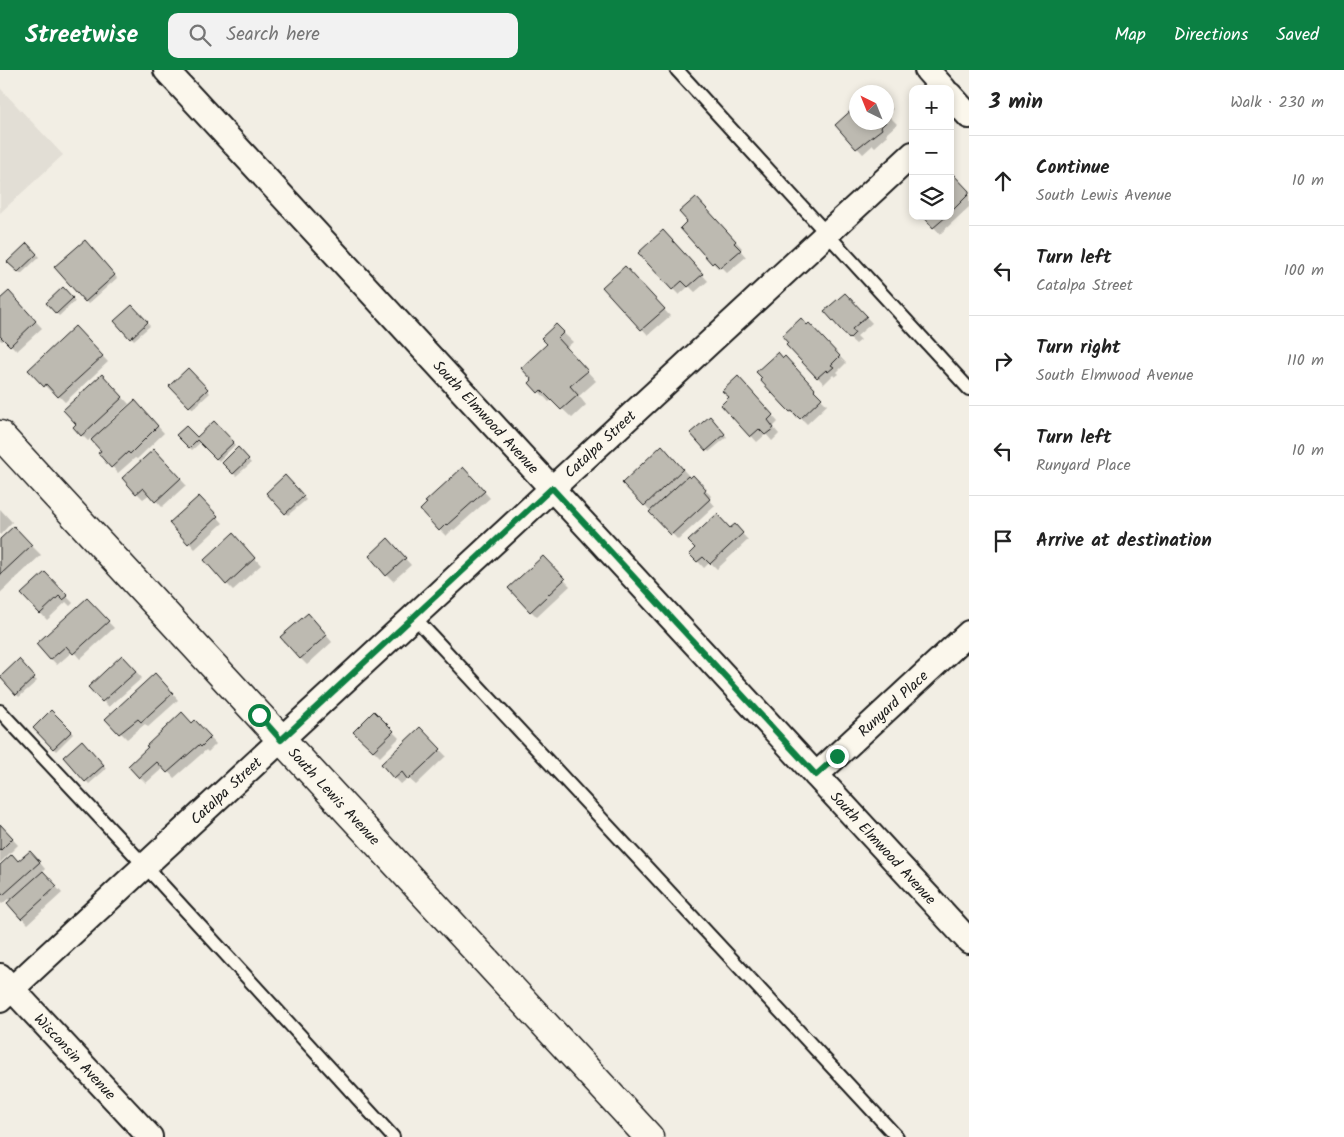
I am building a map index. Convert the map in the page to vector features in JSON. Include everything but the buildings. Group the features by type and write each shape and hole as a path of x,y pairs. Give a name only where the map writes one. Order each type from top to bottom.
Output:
{"main road":[{"name":"South Lewis Avenue","path":"0,435 649,1137"}],"street":[{"name":"South Elmwood Avenue","path":"166,70 969,941"},
{"path":"927,70 940,85"},
{"name":"Catalpa Street","path":"4,988 145,866 909,158"},
{"name":"Runyard Place","path":"816,775 969,633"},
{"name":"Wisconsin Avenue","path":"4,988 150,1137"}],"lane":[{"path":"676,70 969,389"},
{"path":"414,617 897,1137"},
{"path":"0,711 393,1137"}],"shaded area":[{"path":"0,88 63,155 0,213"}],"route":[{"path":"259,715 281,740 552,488 816,775 837,756"}]}
